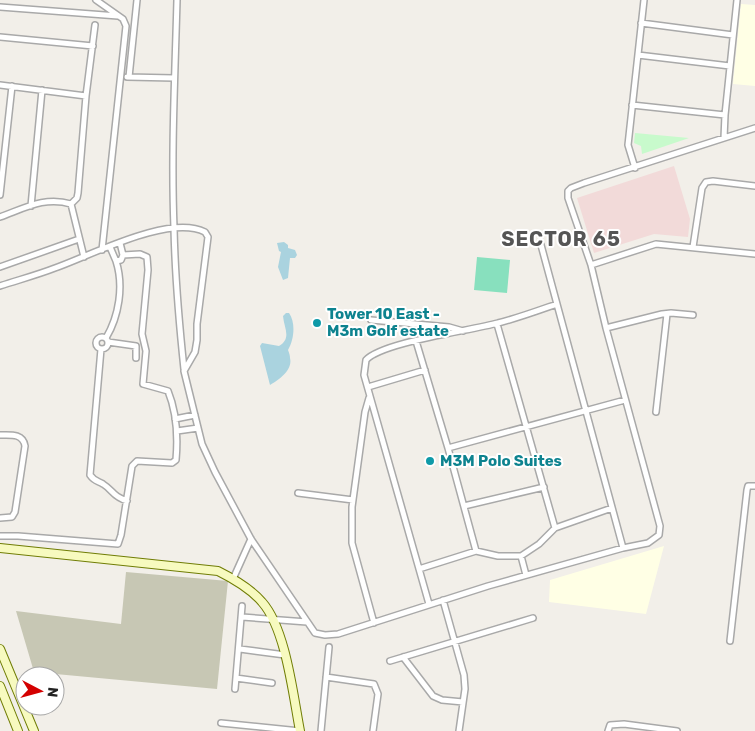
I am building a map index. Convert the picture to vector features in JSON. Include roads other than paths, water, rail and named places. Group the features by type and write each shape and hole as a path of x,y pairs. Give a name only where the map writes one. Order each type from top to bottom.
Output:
{"street":[{"path":"96,0 126,22 102,250"},
{"path":"129,77 137,0"},
{"path":"177,0 174,78 174,227 177,297 184,371 202,444 215,472 251,539 315,633 325,635 338,634 526,575 623,548 648,543 659,535 660,526 606,328 591,265 568,198 568,192 571,188 584,183 755,128"},
{"path":"635,168 628,145 644,0"},
{"path":"724,138 737,0"},
{"path":"0,7 118,16"},
{"path":"641,23 733,35"},
{"path":"72,204 77,198 78,193 86,96 95,25"},
{"path":"0,38 93,46"},
{"path":"638,56 730,66"},
{"path":"121,76 174,78"},
{"path":"0,85 86,96"},
{"path":"0,195 12,86"},
{"path":"31,206 42,90"},
{"path":"632,105 725,115"},
{"path":"693,247 702,188 706,182 713,181 755,186"},
{"path":"0,217 49,200 58,200 72,204"},
{"path":"72,204 84,257"},
{"path":"0,286 55,268 154,231 174,227 200,229 208,237 197,324 197,340 195,352 184,371"},
{"path":"0,267 79,239"},
{"path":"120,243 123,256"},
{"path":"591,265 656,244 755,254"},
{"path":"540,245 623,548"},
{"path":"101,349 107,348 107,340 117,311 120,282 116,261 110,247"},
{"path":"0,536 38,537 116,545 121,534 134,463 175,462 178,445 177,431 173,406 168,391 143,384 146,351 142,334 148,270 146,257 140,254 123,256 120,260 116,261"},
{"path":"429,604 364,375 366,360 376,352 416,341 498,324 557,304"},
{"path":"606,328 667,314 693,316"},
{"path":"656,412 667,314"},
{"path":"372,320 449,327 463,331"},
{"path":"498,324 555,528"},
{"path":"126,501 116,497 107,487 90,475 101,349 97,345 98,339 101,337 136,346 136,358"},
{"path":"416,341 476,551"},
{"path":"368,386 425,370"},
{"path":"370,396 365,412 352,500 352,543 374,623"},
{"path":"448,448 626,400"},
{"path":"175,419 195,415"},
{"path":"177,431 198,428"},
{"path":"0,435 19,436 25,446 15,512 12,516 0,518"},
{"path":"730,641 747,490 748,486 755,486"},
{"path":"464,506 544,487"},
{"path":"298,493 352,500"},
{"path":"419,568 476,551 498,556 520,556 539,544 555,528 612,508"},
{"path":"234,578 251,539"},
{"path":"0,548 218,571 234,578 264,604 273,620 285,655 300,731 221,723"},
{"path":"520,556 526,575"},
{"path":"443,600 464,675 465,688 459,731"},
{"path":"235,689 240,649 242,606"},
{"path":"242,617 307,622"},
{"path":"390,661 533,618"},
{"path":"321,731 329,648"},
{"path":"0,649 34,731"},
{"path":"240,649 285,655"},
{"path":"404,657 433,696 442,700 463,702"},
{"path":"326,677 374,684 378,694 373,731"},
{"path":"236,678 272,683"},
{"path":"0,686 18,731"},
{"path":"608,731 610,725 620,724 677,731"}],"water":[{"path":"284,242 288,245 288,248 295,250 297,255 295,258 290,258 288,278 283,280 278,267 281,252 277,243"},
{"path":"289,313 293,322 293,337 288,350 290,356 289,367 284,374 270,385 260,346 262,343 279,346 283,343 286,332 283,316"}],"place":[{"name":"Tower 10 East - M3m Golf estate","path":"317,323"},
{"name":"M3M Polo Suites","path":"430,461"}],"district":[{"name":"SECTOR 65","path":"561,239"}]}
